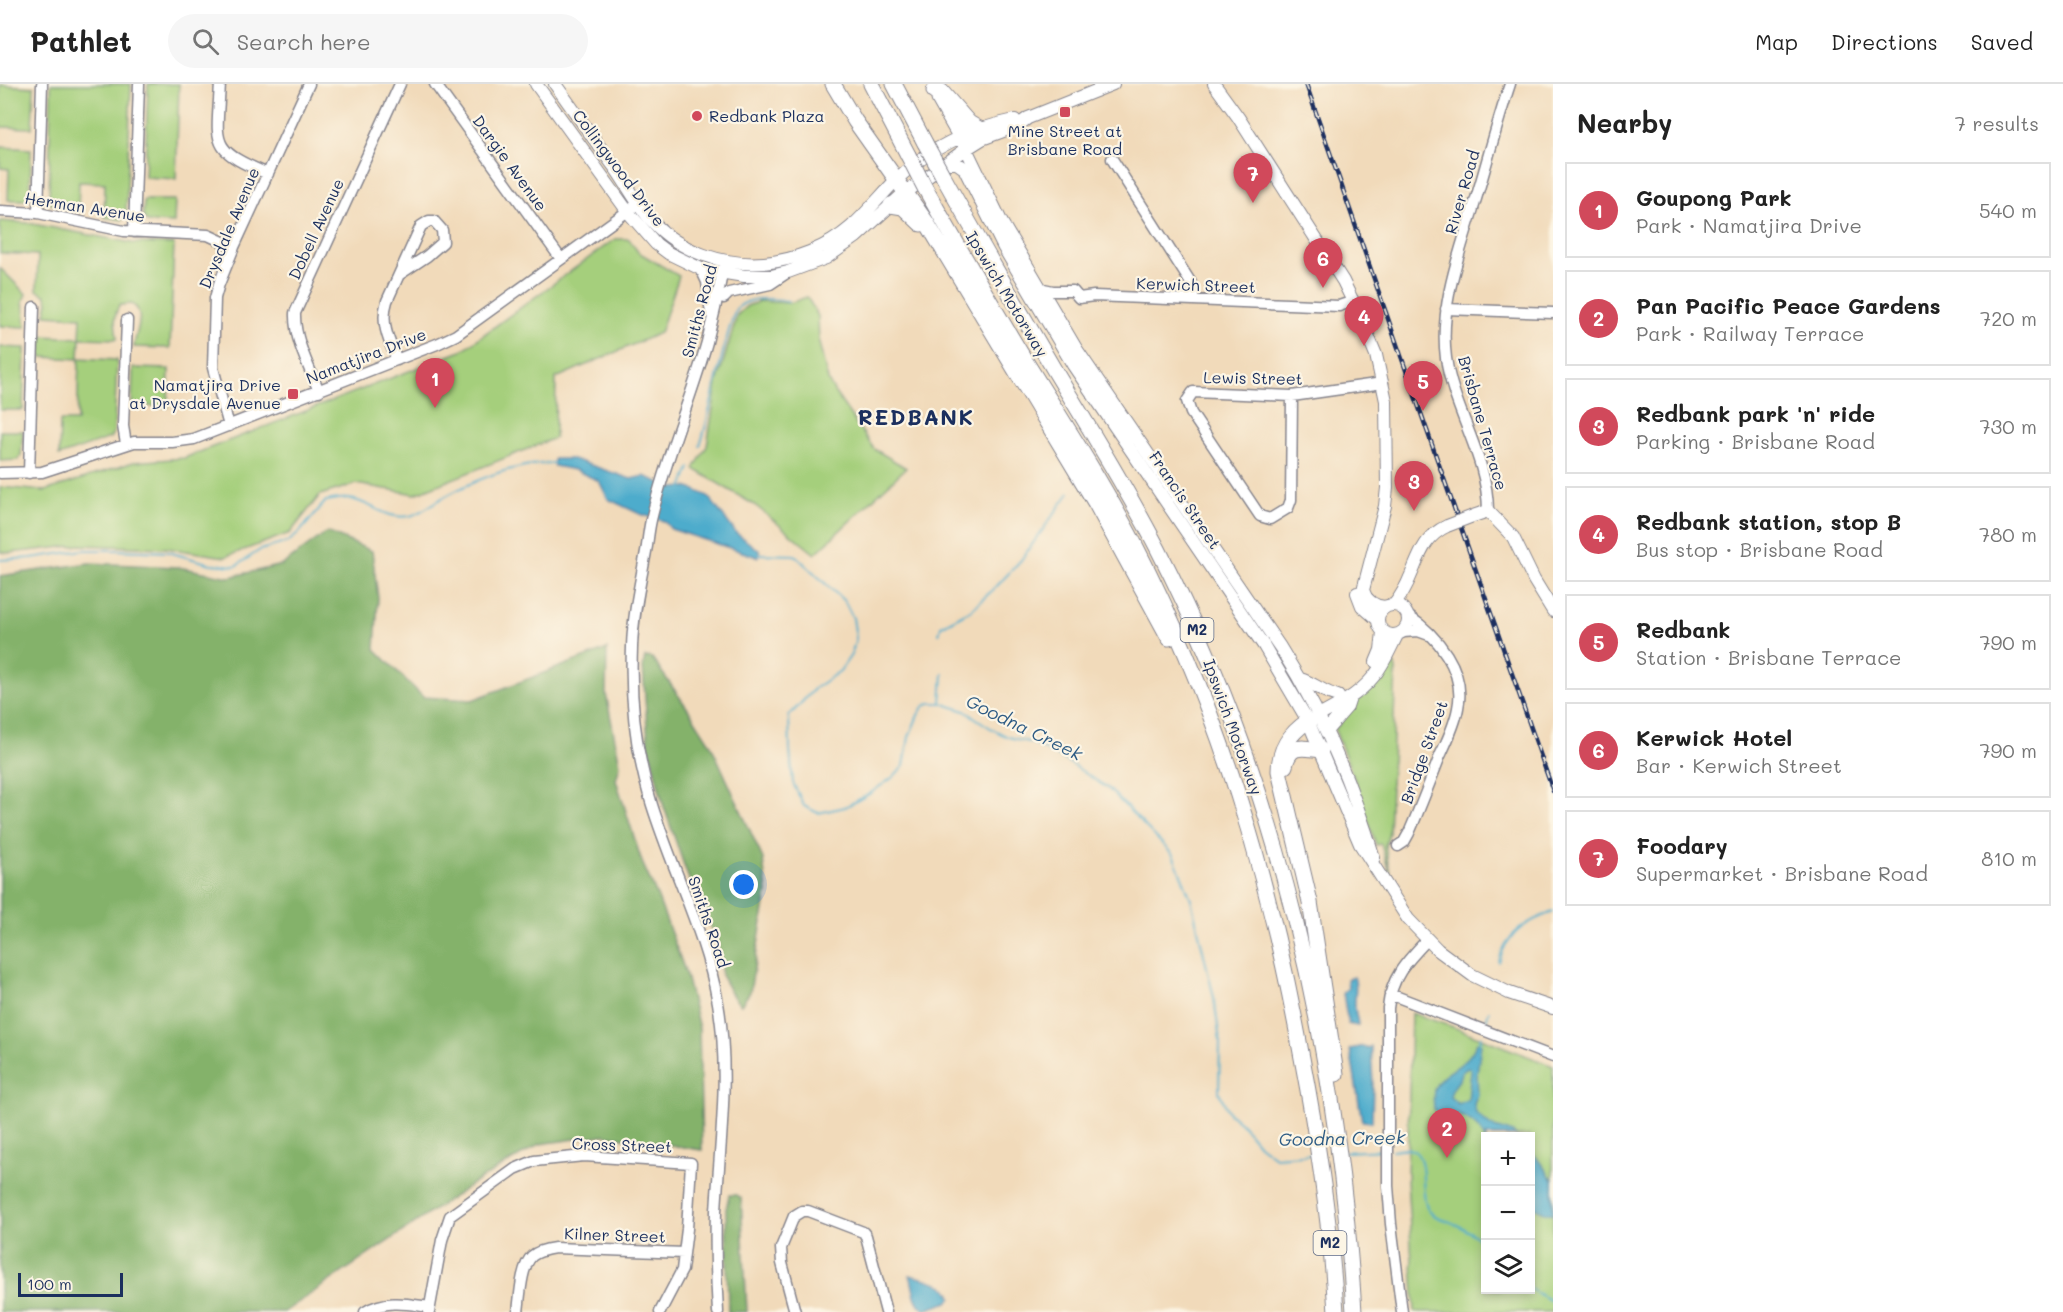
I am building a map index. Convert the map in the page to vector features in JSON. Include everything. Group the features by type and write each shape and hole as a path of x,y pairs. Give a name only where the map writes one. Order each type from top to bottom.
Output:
{"highway":[{"path":"833,84 855,120 935,235 1096,504 1177,653 1192,666"},
{"name":"Ipswich Motorway","path":"871,84 977,281 1118,514 1162,600 1192,666 1226,755 1261,870 1293,1011 1321,1173 1336,1312"},
{"name":"Ipswich Motorway","path":"894,84 925,143 945,170 994,268 1143,521 1192,619 1248,759 1287,889 1339,1130 1344,1171 1342,1192 1354,1312"},
{"path":"931,88 940,91 969,123 980,129"},
{"path":"931,88 963,143"},
{"path":"891,205 903,207 935,235"},
{"path":"1314,715 1291,735 1280,755 1280,777 1313,921 1339,1130"},
{"path":"1288,805 1284,771 1289,754 1301,747 1321,750"}],"main road":[{"name":"Collingwood Drive","path":"536,84 628,212 656,244 668,253 701,269 725,274 761,276 788,272 817,262 835,253 856,237 891,205 902,185"},
{"name":"Collingwood Drive","path":"555,84 651,220 673,239 695,251 728,261 772,262 797,257 820,247 850,228 902,185"},
{"path":"902,185 945,170 963,143 980,129 1028,118 1113,84"},
{"path":"1214,84 1238,117 1354,301 1371,343 1383,383 1386,408 1387,488 1383,513 1363,585 1367,600 1374,605 1398,610 1408,625 1374,677 1314,715"},
{"path":"1220,84 1238,117"},
{"path":"902,185 928,154 982,139 1017,126 1028,118"},
{"name":"Francis Street","path":"963,143 1002,223 1039,288 1102,388 1300,679 1314,715 1321,750 1352,830 1397,904 1427,940 1450,960 1479,979 1509,993 1553,1008"},
{"name":"Francis Street","path":"945,170 957,163 964,168 1004,248 1073,365 1264,646 1326,730 1347,779 1378,872"},
{"name":"Brisbane Terrace","path":"1398,610 1427,540 1447,525 1488,511 1513,537 1534,580 1553,611"},
{"path":"1373,551 1357,580 1356,593 1362,606 1387,635 1400,634"},
{"path":"1344,697 1373,667 1381,650 1379,615 1398,610"},
{"path":"1300,679 1312,682 1325,692 1344,697"},
{"path":"1326,730 1347,707 1344,697"}],"street":[{"path":"38,213 42,84"},
{"path":"134,232 139,84"},
{"path":"220,84 218,129 222,146 236,160 268,174"},
{"name":"Drysdale Avenue","path":"229,426 217,386 212,357 215,298 234,247 309,84"},
{"name":"Dobell Avenue","path":"319,391 298,336 295,313 400,84"},
{"name":"Dargie Avenue","path":"435,84 561,259"},
{"name":"River Road","path":"1446,309 1510,84"},
{"path":"1112,159 1191,284 1194,300"},
{"name":"Namatjira Drive","path":"0,473 52,470 126,444 187,441 437,344 456,334 639,203"},
{"name":"Herman Avenue","path":"0,211 38,213 114,230 208,235 234,247"},
{"path":"397,360 387,335 384,315 387,301 421,226 434,221 442,230 443,242 400,274"},
{"name":"Smiths Road","path":"718,1312 715,1247 724,1112 723,1042 718,1004 705,948 652,804 643,771 632,687 632,646 637,597 646,547 728,261"},
{"path":"701,269 707,282 712,323"},
{"path":"724,298 729,293 770,284 788,272"},
{"name":"Smiths Road","path":"666,479 711,352 724,298 725,274"},
{"name":"Kerwich Street","path":"1039,288 1073,291 1080,298 1094,296 1339,306 1354,301"},
{"path":"29,473 34,307"},
{"path":"1446,309 1553,313"},
{"name":"Brisbane Terrace","path":"1446,309 1444,344 1448,373 1480,465 1486,488 1488,511"},
{"path":"126,444 123,426 127,320"},
{"name":"Lewis Street","path":"1292,396 1291,500 1288,508 1270,519 1260,516 1191,413 1187,401 1193,392 1292,396 1383,383"},
{"name":"Bridge Street","path":"1398,610 1425,628 1446,655 1455,673 1460,694 1458,708 1409,833 1404,842 1398,846"},
{"path":"1400,634 1418,631 1430,635"},
{"path":"1402,1312 1391,1224 1388,1166 1390,994 1401,967 1427,940"},
{"path":"1390,994 1553,1057"},
{"name":"Cross Street","path":"430,1310 442,1240 450,1216 515,1169 534,1161 584,1156 691,1163 684,1253"},
{"path":"795,1312 782,1263 781,1248 794,1216 802,1211 808,1211 863,1232 886,1312"},
{"name":"Kilner Street","path":"518,1312 525,1266 532,1256 546,1250 555,1248 684,1253"},
{"path":"660,1312 682,1270 684,1253"},
{"path":"365,1312 384,1304 399,1303 430,1310"}],"green space":[{"path":"51,84 131,84 126,214 122,220 104,217 105,183 79,182 78,211 51,204 49,201"},
{"path":"148,84 179,84 176,179 145,177"},
{"path":"0,85 34,87 32,128 0,127"},
{"path":"0,147 31,149 30,195 26,200 8,200 9,169 0,168"},
{"path":"144,200 175,200 174,223 147,222 143,216"},
{"path":"0,221 28,223 132,243 174,244 170,348 134,347 139,313 132,304 120,305 116,313 117,339 80,338 81,317 45,315 48,302 46,296 37,290 38,255 0,253"},
{"path":"615,239 629,239 638,252 679,276 660,333 556,378 555,438 415,494 356,484 320,495 290,533 225,557 167,548 80,545 10,553 0,552 0,487 45,491 134,462 184,458 461,351"},
{"path":"0,268 26,294 23,301 26,327 0,326"},
{"path":"807,297 818,316 819,343 828,380 835,393 874,449 906,468 815,554 756,506 694,469 707,446 717,383 737,315 747,306 760,301 790,303"},
{"path":"42,336 80,338 79,358 117,360 114,432 110,438 59,456 60,421 77,421 79,359 41,357"},
{"path":"0,347 25,348 23,410 0,410"},
{"path":"133,368 169,369 168,407 132,405"},
{"path":"0,431 23,431 21,455 18,460 0,461"},
{"path":"327,532 372,551 378,598 375,649 423,697 472,700 607,649 606,694 620,765 616,780 642,862 685,971 699,1028 702,1150 604,1135 540,1144 474,1183 284,1312 0,1312 0,576 89,563 178,567 229,577 282,565"},
{"path":"645,657 652,658 711,745 763,859 767,892 750,992 741,1005 734,998 722,977 717,941 688,877 663,804 648,743 643,666"},
{"path":"1389,662 1395,665 1396,670 1389,833 1385,846 1391,879 1381,844 1376,845 1355,781 1334,728 1339,725 1346,711 1377,682"},
{"path":"1411,1013 1553,1066 1553,1312 1415,1312 1407,1179"},
{"path":"729,1195 737,1195 741,1198 747,1312 728,1312 726,1209"}],"water":[{"path":"554,459 573,459 631,479 644,476 673,488 686,487 708,496 736,533 760,551 758,557 671,529 664,521 640,514 608,499 599,481 575,470 554,466"},
{"path":"1354,977 1358,1026 1348,1024 1343,993 1348,988 1347,979"},
{"path":"1477,1042 1481,1044 1477,1074 1478,1095 1474,1104 1476,1113 1491,1126 1510,1132 1481,1132 1468,1119 1434,1110 1435,1087 1444,1076 1468,1058","holes":["1468,1068 1471,1070 1468,1100 1458,1104 1450,1097 1462,1072"]},
{"path":"1363,1046 1368,1049 1371,1047 1372,1122 1362,1121 1350,1049"},
{"path":"1535,1155 1553,1180 1553,1213 1546,1213 1535,1207"},
{"path":"910,1275 941,1285 946,1288 952,1298 948,1302 925,1310 916,1299"}],"waterway":[{"path":"700,446 725,343 736,309 754,300 788,301"},
{"name":"Goodna Creek","path":"0,560 84,550 115,550 168,552 211,564 236,566 260,550 288,542 298,534 326,501 349,499 393,516 410,516 459,489 485,478 513,469 555,463"},
{"path":"682,488 690,468"},
{"path":"939,634 941,626 971,610 1021,560 1069,493"},
{"name":"Goodna Creek","path":"758,554 795,555 845,602 853,618 856,638 851,655 840,671 815,688 789,716 793,783 804,806 818,813 845,807 892,778 904,766 909,737 918,715 923,707 930,703 941,703 965,711 1008,737 1033,743 1062,758 1109,789 1173,855 1191,899 1214,998 1220,1041 1219,1092 1229,1113 1241,1123 1259,1145 1275,1157 1314,1154"},
{"path":"941,703 943,674"},
{"path":"1499,962 1506,944 1518,930 1553,912"},
{"path":"1485,1024 1489,1011"},
{"path":"1479,1044 1481,1036"},
{"name":"Goodna Creek","path":"1392,1150 1409,1149 1419,1156 1426,1205 1430,1212 1464,1228 1481,1241"},
{"name":"Goodna Creek","path":"1344,1152 1386,1150"},
{"name":"Goodna Creek","path":"1535,1292 1553,1302"}],"railway":[{"path":"1306,84 1553,791"}],"place":[{"name":"Mine Street at Brisbane Road","path":"1065,112"},
{"name":"Redbank Plaza","path":"697,116"},
{"name":"Foodary","path":"1253,203"},
{"name":"Kerwick Hotel","path":"1323,288"},
{"name":"Redbank station, stop B","path":"1364,346"},
{"name":"Namatjira Drive at Drysdale Avenue","path":"293,394"},
{"name":"Goupong Park","path":"435,408"},
{"name":"Redbank","path":"1423,411"},
{"name":"Redbank park 'n' ride","path":"1414,511"},
{"name":"Pan Pacific Peace Gardens","path":"1447,1158"}],"district":[{"name":"REDBANK","path":"916,417"}]}
